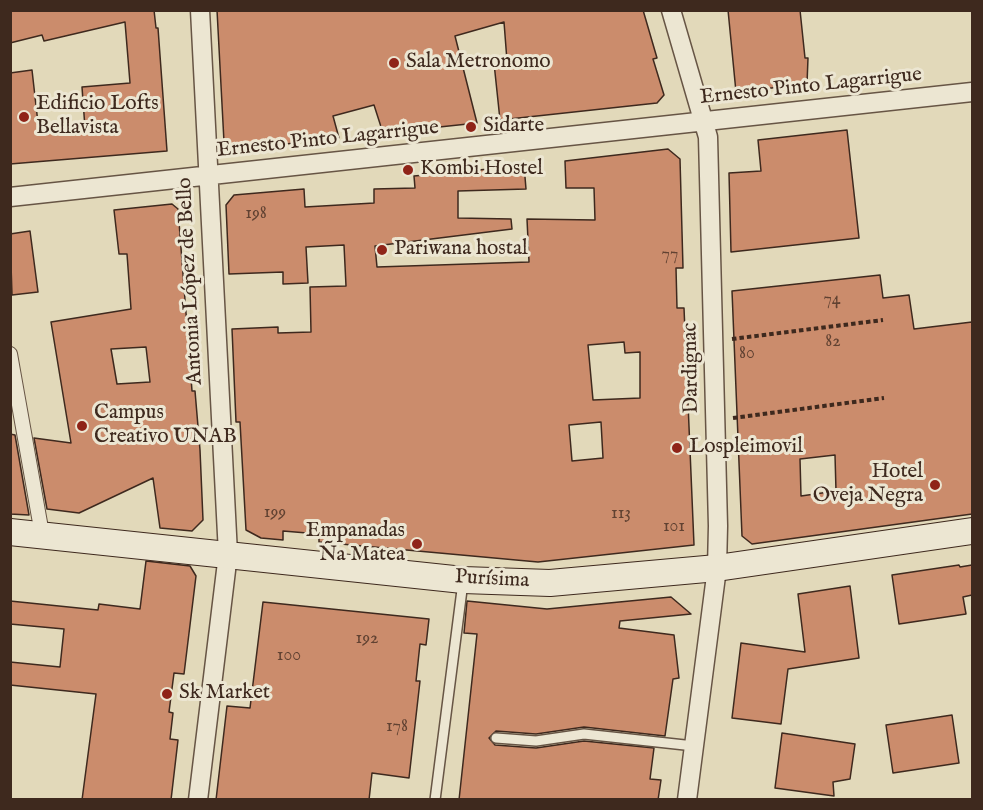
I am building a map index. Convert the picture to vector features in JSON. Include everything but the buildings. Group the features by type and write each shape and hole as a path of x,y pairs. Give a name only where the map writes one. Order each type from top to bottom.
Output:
{"main road":[{"name":"Purísima","path":"10,532 463,580 550,583 717,568 972,531"}],"street":[{"name":"Antonia López de Bello","path":"198,800 228,554 200,10"},
{"name":"Dardignac","path":"671,10 705,121 709,162 718,526 717,568 687,800"},
{"name":"Ernesto Pinto Lagarrigue","path":"10,197 972,92"},
{"path":"10,354 42,534"}],"lane":[{"path":"435,800 463,580"},
{"path":"496,738 536,741 584,734 694,746"}],"path":[{"path":"735,338 883,320"},
{"path":"736,418 884,399"}],"place":[{"name":"Sala Metronomo","path":"394,63"},
{"name":"Edificio Lofts Bellavista","path":"24,117"},
{"name":"Sidarte","path":"471,127"},
{"name":"Kombi Hostel","path":"408,170"},
{"name":"Pariwana hostal","path":"382,250"},
{"name":"Campus Creativo UNAB","path":"82,426"},
{"name":"Lospleimovil","path":"677,448"},
{"name":"Hotel Oveja Negra","path":"935,485"},
{"name":"Empanadas Ña Matea","path":"417,544"},
{"name":"Sk Market","path":"167,694"}]}
